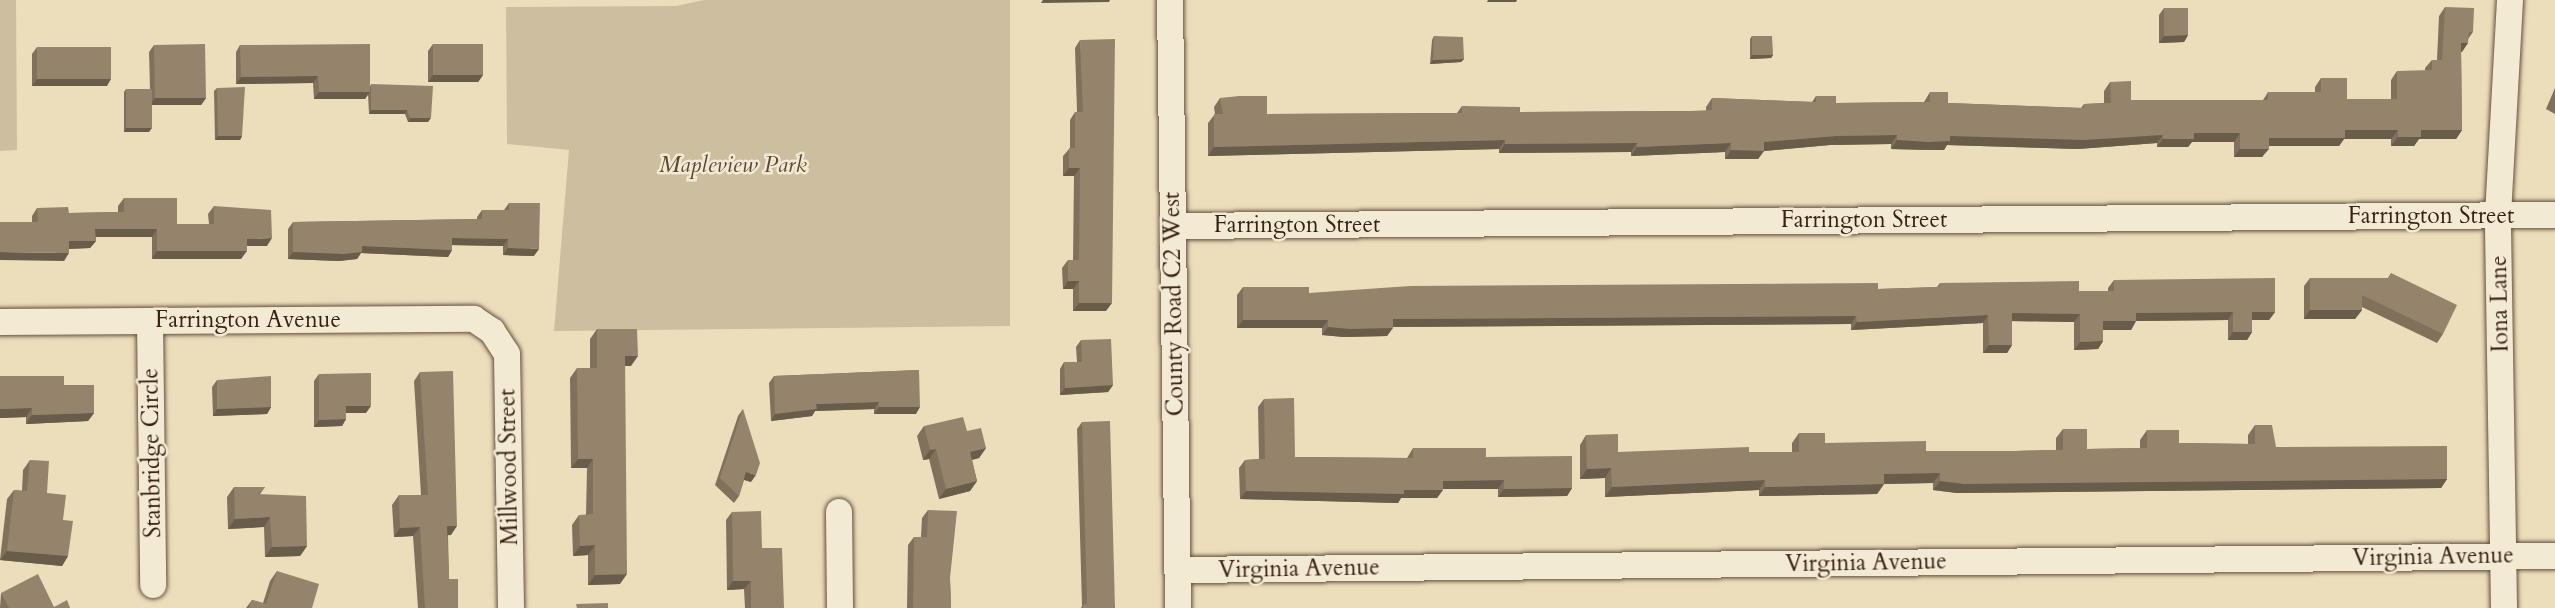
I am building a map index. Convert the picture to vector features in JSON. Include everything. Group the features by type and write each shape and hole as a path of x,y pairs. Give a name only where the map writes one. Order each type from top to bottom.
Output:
{"street":[{"name":"County Road C2 West","path":"1170,0 1178,608"},
{"name":"Iona Lane","path":"2504,608 2498,215 2510,0"},
{"name":"Farrington Street","path":"1173,226 2555,215"},
{"name":"Farrington Avenue","path":"0,322 474,319 492,331"},
{"name":"Stanbridge Circle","path":"150,321 153,585"},
{"name":"Millwood Street","path":"492,331 506,354 509,384 511,608"},
{"path":"839,512 840,608"},
{"name":"Virginia Avenue","path":"1178,570 2555,556"}],"green space":[{"path":"0,0 16,0 17,150 0,151"},
{"name":"Mapleview Park","path":"704,0 1010,0 1010,326 554,331 569,150 507,144 506,7 676,6"}],"building":[{"path":"2445,7 2474,8 2473,32 2469,32 2468,43 2461,43 2462,130 2421,130 2421,137 2398,137 2398,130 2345,130 2345,138 2269,138 2269,149 2240,149 2240,133 2194,133 2194,139 2163,139 2163,135 2084,140 1950,136 1950,141 1928,142 1897,140 1897,135 1836,136 1764,142 1764,151 1731,150 1731,143 1637,147 1637,143 1505,144 1505,140 1214,147 1214,114 1223,114 1220,98 1239,96 1267,96 1267,114 1462,113 1462,106 1520,107 1520,112 1691,111 1712,110 1712,98 1816,102 1816,96 1836,96 1836,103 1930,102 1930,92 1948,92 1948,103 2084,108 2084,104 2111,103 2110,82 2131,81 2131,100 2268,100 2268,92 2321,92 2321,78 2347,78 2347,99 2397,99 2397,71 2432,70 2432,60 2442,60"},
{"path":"2164,8 2188,8 2188,35 2164,36"},
{"path":"1434,36 1463,37 1464,59 1433,60"},
{"path":"1752,36 1772,36 1773,55 1752,55"},
{"path":"1115,39 1112,303 1079,303 1079,281 1068,281 1068,260 1079,260 1080,168 1069,168 1069,148 1075,148 1075,112 1083,112 1080,40"},
{"path":"205,44 206,98 155,98 154,45"},
{"path":"370,44 370,92 319,92 318,76 241,77 240,45"},
{"path":"433,44 483,44 483,75 433,75"},
{"path":"37,47 111,47 111,79 37,79"},
{"path":"371,84 433,86 431,118 410,118 407,110 371,110"},
{"path":"245,87 242,136 218,136 217,88"},
{"path":"126,89 152,89 152,128 126,128"},
{"path":"124,198 177,198 177,224 214,224 214,206 271,210 272,238 247,239 247,251 157,251 157,229 95,229 96,241 69,241 69,253 0,252 0,222 38,222 37,208 68,207 69,213 124,212"},
{"path":"509,203 540,203 539,249 508,248 508,239 452,238 452,250 362,246 362,252 344,254 293,252 293,222 482,219 482,210 509,210"},
{"path":"2391,273 2457,305 2443,334 2362,295 2362,310 2310,310 2310,278 2389,278"},
{"path":"2275,278 2275,312 2252,312 2252,332 2233,332 2233,312 2136,313 2136,321 2103,321 2103,341 2080,342 2080,314 2012,313 2012,345 1989,345 1988,315 1857,322 1856,316 1393,319 1393,328 1350,329 1328,327 1328,320 1243,320 1243,287 1309,287 1309,293 1410,286 1878,283 1878,289 1940,287 1940,283 2079,281 2079,291 2114,291 2114,280"},
{"path":"597,329 637,329 638,356 625,356 627,574 595,575 595,545 580,546 579,515 593,514 593,459 578,459 577,368 597,368"},
{"path":"1111,339 1113,385 1065,388 1064,362 1082,362 1081,340"},
{"path":"919,370 920,407 879,407 879,402 816,404 817,409 775,414 774,376"},
{"path":"453,371 457,526 447,526 449,579 458,579 458,608 425,608 420,527 400,528 399,495 428,495 420,372"},
{"path":"371,373 371,406 346,406 346,419 319,420 319,374"},
{"path":"0,376 64,376 64,385 94,385 94,413 32,415 32,408 0,409"},
{"path":"271,376 271,407 217,409 217,380"},
{"path":"1294,398 1295,457 1413,458 1413,448 1486,448 1486,457 1572,456 1572,488 1504,489 1504,480 1443,481 1443,490 1404,490 1404,494 1246,491 1245,460 1265,459 1264,399"},
{"path":"743,409 760,463 756,475 746,472 739,496 720,478"},
{"path":"963,417 967,431 981,428 986,448 970,452 977,481 946,489 936,449 930,450 924,426"},
{"path":"1110,421 1115,608 1083,608 1083,605 1087,604 1082,422"},
{"path":"2255,425 2272,425 2276,447 2447,446 2447,479 1964,484 1940,481 1940,473 1884,474 1884,484 1765,487 1765,480 1612,487 1611,468 1587,469 1586,435 1618,434 1618,452 1749,447 1749,452 1799,452 1799,433 1825,433 1825,443 1926,441 1926,451 2015,451 2063,450 2063,429 2087,429 2087,449 2147,448 2147,430 2179,430 2179,443 2255,444"},
{"path":"30,460 49,461 47,493 66,495 63,520 73,521 68,556 7,551 14,490 27,491"},
{"path":"234,487 265,487 258,494 306,496 307,546 272,547 270,517 235,519"},
{"path":"928,510 957,511 950,578 951,608 913,608 914,537 927,537"},
{"path":"761,511 762,548 782,548 784,608 751,608 751,581 733,581 732,512"},
{"path":"277,571 319,584 312,608 249,608 252,600 266,604"},
{"path":"38,574 54,607 67,600 70,608 9,608 1,593"},
{"path":"608,603 608,608 577,608 576,604"}]}
